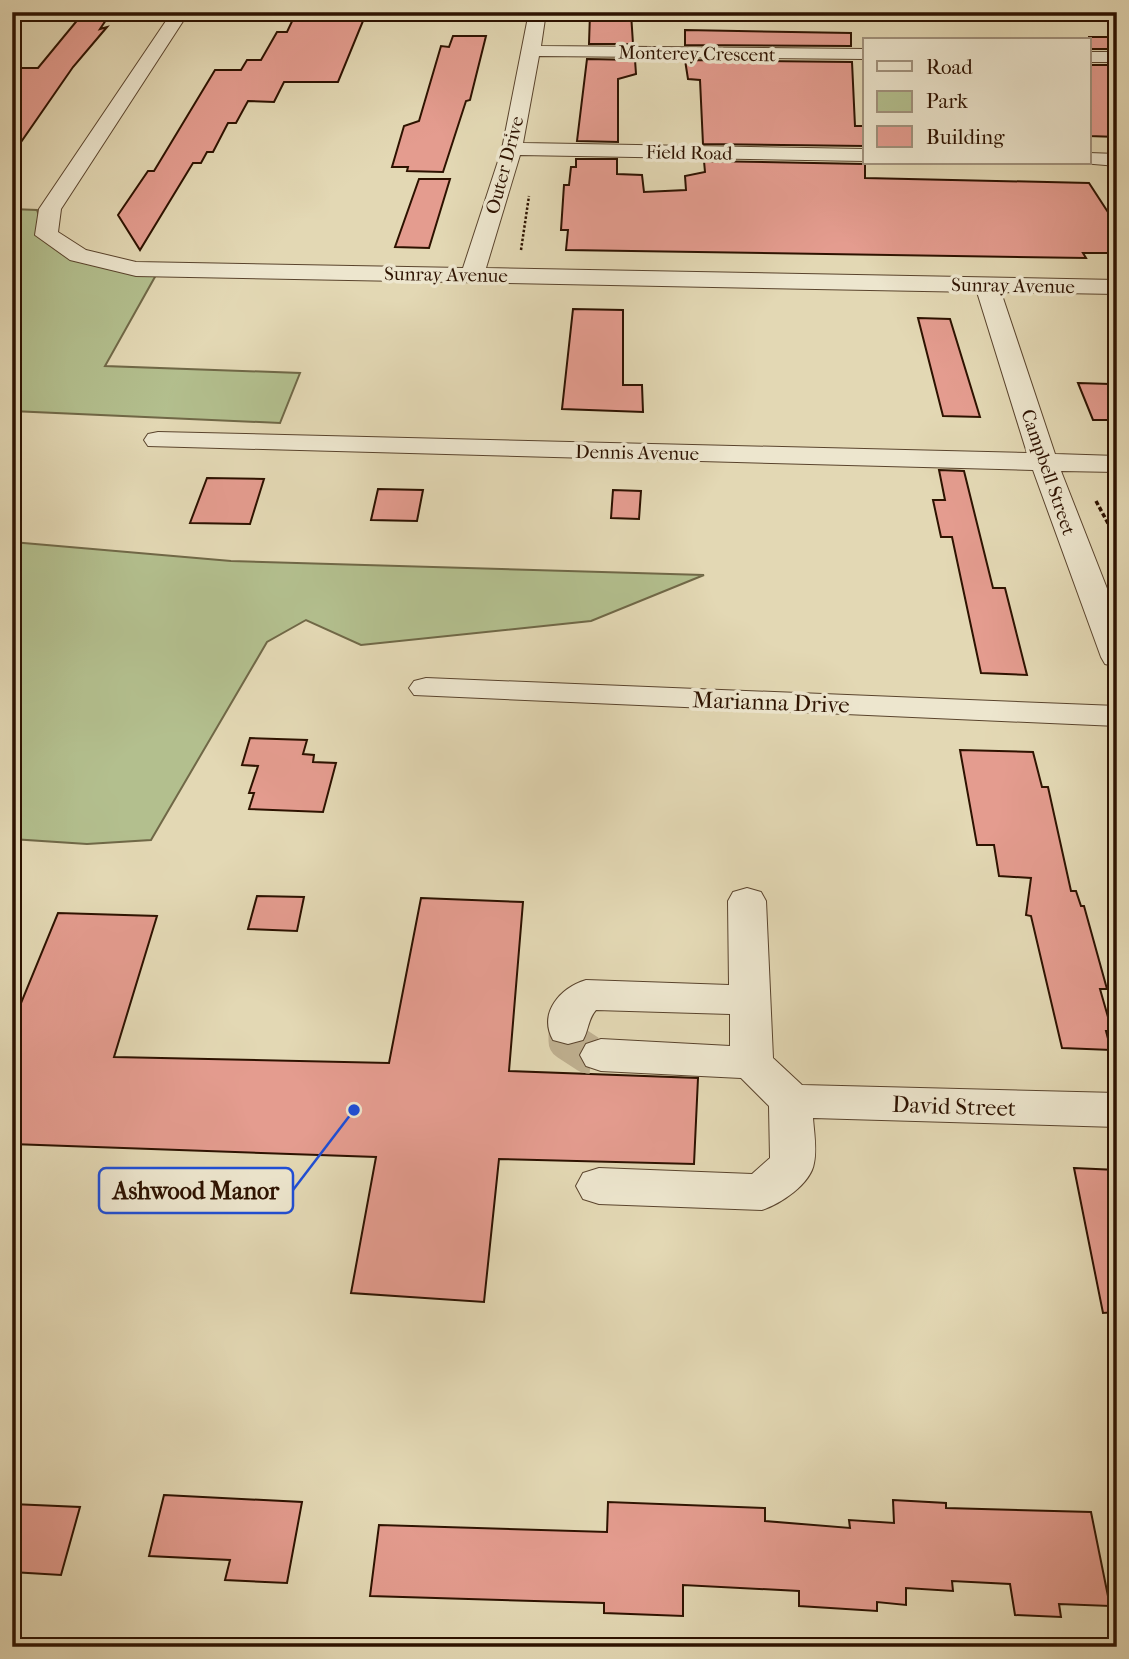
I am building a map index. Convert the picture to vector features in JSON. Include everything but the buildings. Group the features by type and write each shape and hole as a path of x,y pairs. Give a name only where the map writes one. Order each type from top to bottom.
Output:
{"street":[{"name":"Sunray Avenue","path":"181,12 50,209 46,235 78,255 136,269 1117,287"},
{"name":"Outer Drive","path":"472,275 512,149 538,12"},
{"name":"Monterey Crescent","path":"529,51 863,54"},
{"path":"1090,57 1117,57"},
{"name":"Field Road","path":"512,149 863,155"},
{"path":"1090,159 1117,160"},
{"name":"Campbell Street","path":"987,285 1044,462 1117,657"},
{"name":"Dennis Avenue","path":"158,440 1117,464"},
{"name":"Marianna Drive","path":"426,688 1117,716"},
{"path":"747,901 752,1063"},
{"path":"568,1029 569,1013 586,995 749,1000"},
{"path":"599,1186 762,1192 792,1164 791,1101 752,1063 601,1055"},
{"name":"David Street","path":"791,1101 1117,1110"}],"path":[{"path":"519,260 530,194"},
{"path":"1093,497 1117,540"}],"green space":[{"path":"12,209 37,210 47,239 156,275 105,366 300,373 280,423 12,411"},
{"path":"12,542 231,561 704,575 591,621 361,645 306,620 267,642 151,840 87,844 12,839"}],"tunnel":[{"path":"568,1029 568,1041 588,1054 601,1055"}],"place":[{"name":"Ashwood Manor","path":"354,1110"}]}
